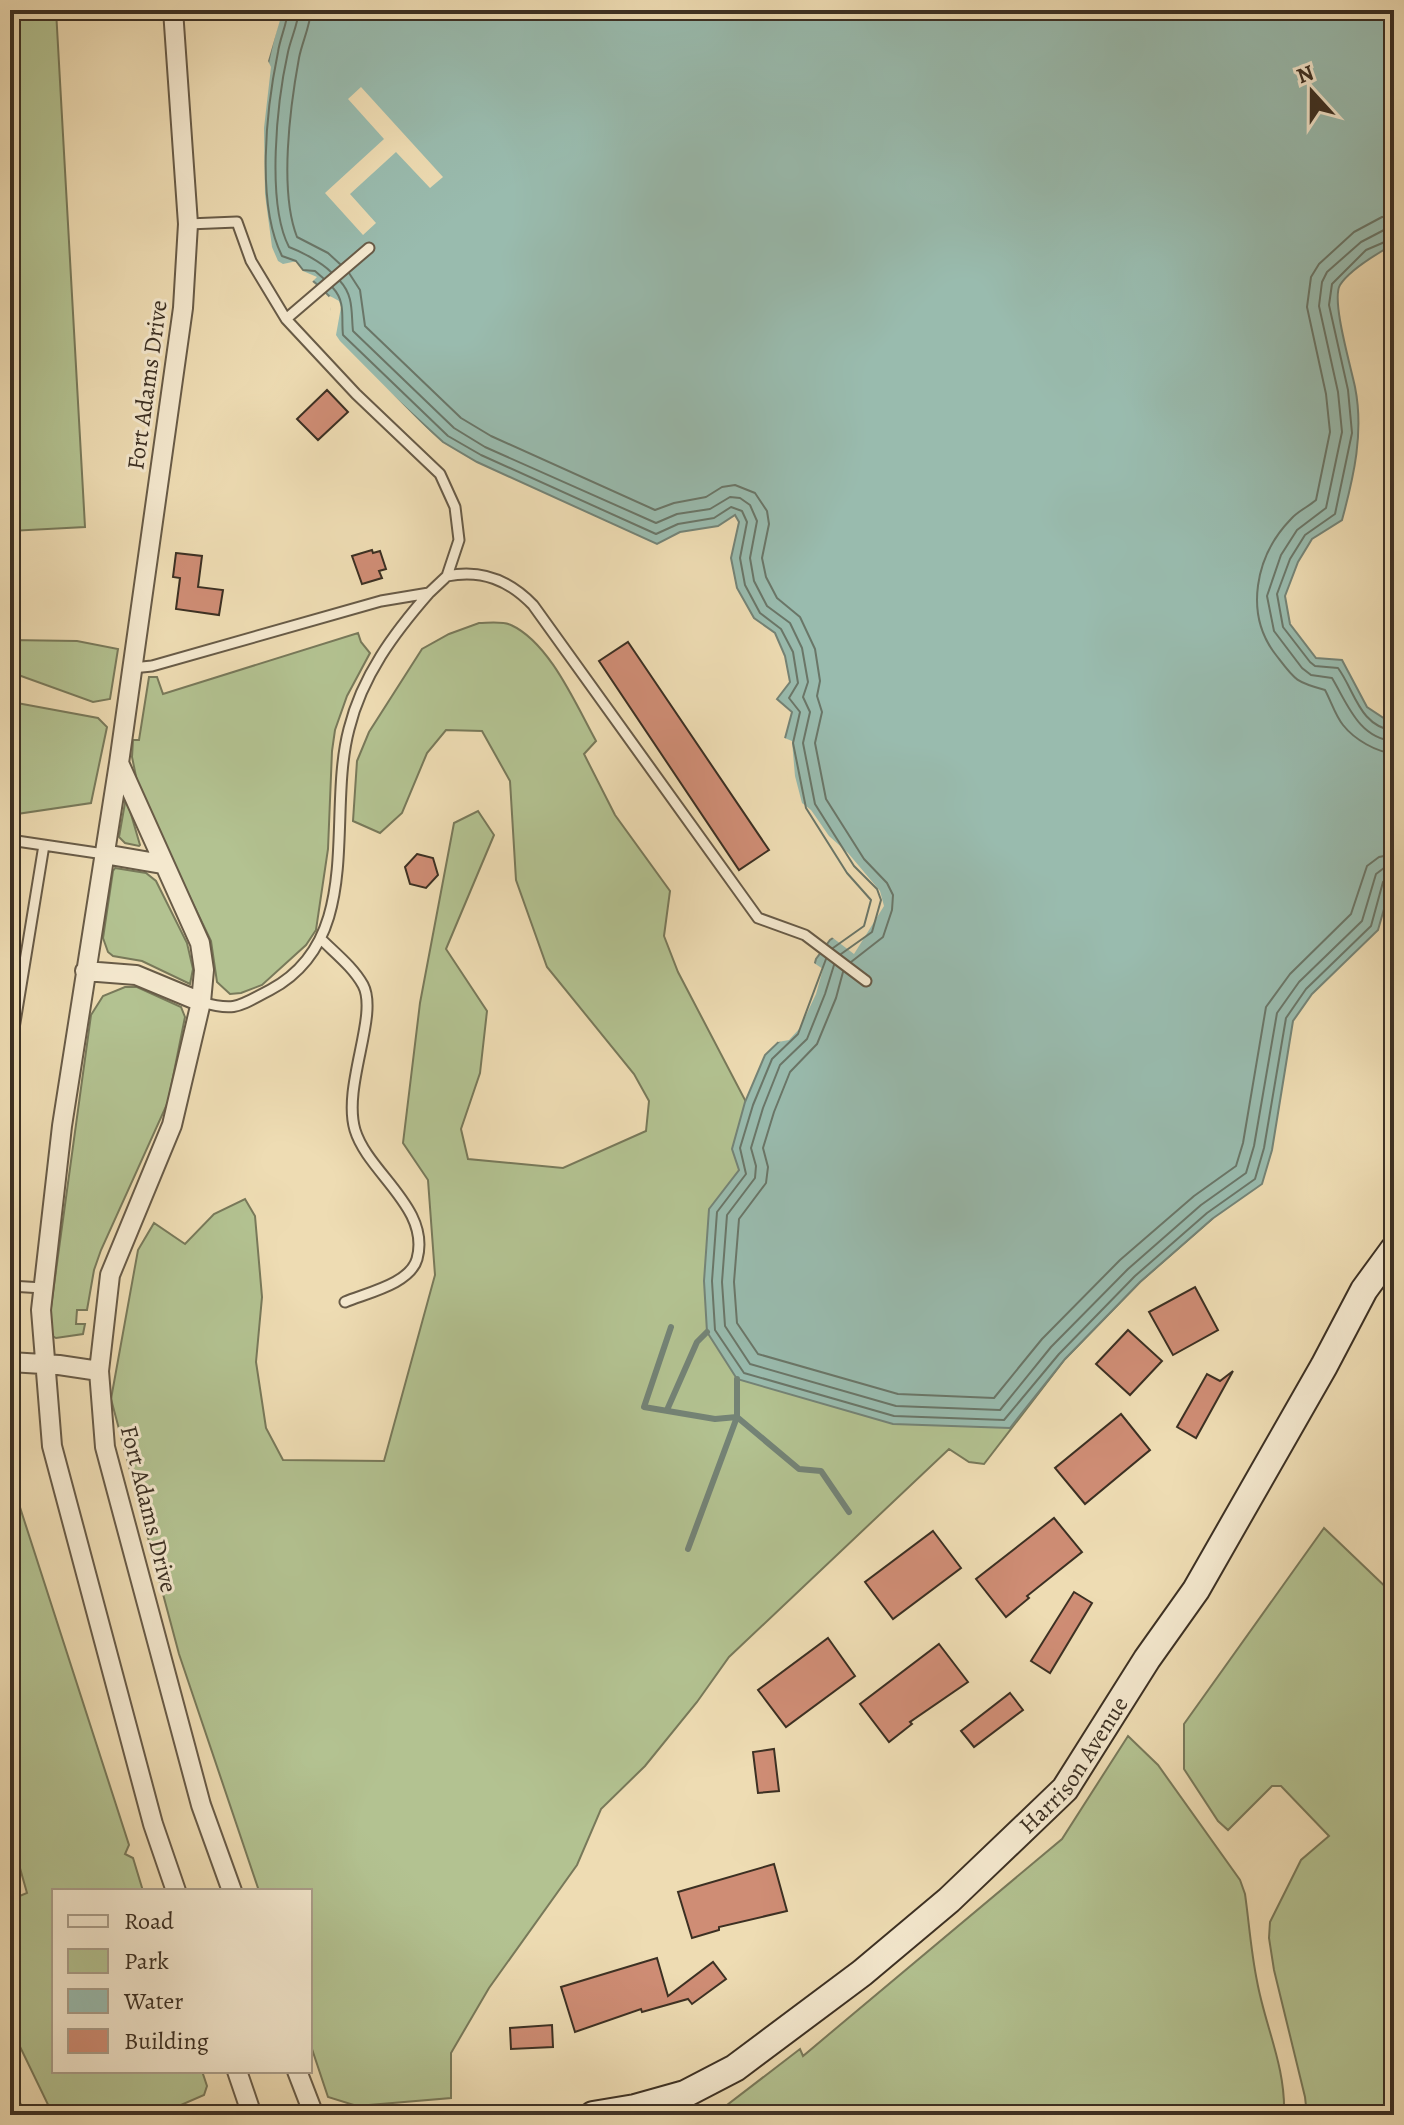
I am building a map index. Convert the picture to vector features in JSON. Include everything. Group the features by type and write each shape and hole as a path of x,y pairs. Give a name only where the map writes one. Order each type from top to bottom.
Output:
{"main road":[{"name":"Harrison Avenue","path":"593,2115 678,2104 735,2068 862,1973 982,1871 1065,1789 1147,1659 1196,1590 1317,1380 1364,1290 1394,1249"}],"street":[{"name":"Fort Adams Drive","path":"173,10 188,224 183,308 119,763 62,1126 41,1310 52,1446 153,1824 175,1889"},
{"name":"Fort Adams Drive","path":"119,763 200,943 204,970 201,1002 172,1125 110,1275 99,1371 105,1447 201,1805 231,1889"},
{"path":"104,854 162,864"},
{"path":"85,971 136,975 201,1002"},
{"path":"10,1362 99,1371"},
{"path":"238,2073 252,2115"},
{"path":"298,2073 314,2115"}],"lane":[{"path":"188,224 237,222 251,261 286,319 356,394 440,474 455,507 459,540 447,576 429,593 384,649 354,710 343,765 334,893 321,939 303,966 283,983 245,1005 224,1009 201,1002"},
{"path":"286,319 369,248"},
{"path":"447,576 473,573 492,577 523,595 758,918 805,935 866,981"},
{"path":"132,668 152,666 381,601 429,593"},
{"path":"10,840 104,854"},
{"path":"10,1053 44,845"},
{"path":"321,939 364,986 368,1002 353,1085 352,1117 355,1130 370,1158 406,1206 418,1236 418,1254 409,1272 345,1302"},
{"path":"10,1286 43,1288"}],"green space":[{"path":"10,10 56,10 85,527 10,531"},
{"path":"479,623 508,624 538,646 561,676 596,741 584,754 615,815 670,891 664,936 678,972 746,1102 1212,1219 1140,1282 1065,1359 984,1464 969,1462 949,1449 729,1657 645,1766 601,1809 577,1865 489,1988 451,2053 451,2098 357,2106 328,2097 312,2049 312,1889 258,1889 179,1654 111,1399 138,1250 154,1223 185,1244 214,1214 245,1199 255,1216 262,1297 256,1362 266,1428 283,1460 384,1461 435,1275 428,1180 403,1143 420,1003 454,823 478,811 494,835 446,949 487,1011 480,1073 461,1129 468,1159 563,1168 646,1131 649,1101 634,1074 547,967 516,880 510,781 482,731 446,730 427,753 402,813 380,833 353,821 357,761 369,732 422,649 449,634"},
{"path":"358,633 370,653 347,696 335,730 328,849 316,930 306,945 262,985 230,994 217,982 211,941 139,791 132,757 133,740 139,740 149,677 157,677 163,694"},
{"path":"10,640 77,641 118,649 110,699 93,702 10,672"},
{"path":"17,703 98,718 107,727 91,803 10,815 10,725 14,725"},
{"path":"126,797 139,846 125,843 119,837"},
{"path":"115,868 146,873 156,881 187,943 193,969 190,984 142,961 113,956 108,952 103,938"},
{"path":"125,987 137,987 181,1007 185,1017 168,1102 101,1250 87,1310 77,1310 76,1324 85,1324 83,1334 56,1338 49,1334 48,1329 91,1015 103,996"},
{"path":"10,1492 16,1495 129,1845 125,1854 133,1858 142,1889 52,1889 52,2073 203,2073 207,2086 204,2095 158,2115 53,2115 10,2026 10,1900 27,1893 14,1847 10,1847"},
{"path":"1324,1528 1394,1595 1394,2115 1307,2115 1274,1970 1270,1922 1301,1860 1329,1836 1281,1786 1272,1786 1228,1830 1218,1821 1184,1769 1184,1724"},
{"path":"1128,1736 1158,1765 1240,1880 1245,1894 1257,1981 1282,2080 1284,2115 714,2115 800,2049 803,2056 1062,1839"},
{"path":"10,2082 26,2115 10,2115"}],"water":[{"path":"281,10 1394,10 1394,244 1350,273 1340,285 1338,293 1340,319 1358,404 1354,470 1342,520 1312,539 1298,562 1285,596 1290,624 1316,658 1342,660 1367,707 1391,723 1394,730 1394,874 1378,930 1312,994 1293,1021 1272,1150 1262,1184 1212,1219 1140,1282 1065,1359 1010,1428 893,1424 737,1379 707,1332 704,1281 709,1209 739,1170 732,1149 745,1102 765,1055 790,1031 808,989 816,959 830,940 858,921 864,902 798,811 784,742 792,712 777,699 790,682 785,656 775,633 754,618 737,588 731,558 739,522 735,515 718,526 680,532 657,544 477,462 443,442 371,376 334,337 331,298 307,277 294,269 278,265 260,206 258,139 261,104"}],"pier":[{"path":"277,10 283,10 268,61 271,67 264,128 265,194 272,247 278,261 283,264 297,261 303,271 317,277 311,283 297,283 290,271 274,267 262,243 253,188 259,96 266,49"},
{"path":"361,87 443,177 430,188 396,152 350,194 376,223 363,235 325,193 384,139 348,99"},
{"path":"330,296 339,301 341,307 336,335 340,341 448,450 369,379 331,339 331,310 327,299"},
{"path":"782,737 792,741 795,776 802,803 880,891 884,906 854,954 829,935 854,918 859,903 837,880 795,812 780,743"},
{"path":"811,961 823,969 816,994 800,1028 789,1040 778,1042 776,1039 787,1029"}],"building":[{"path":"327,390 348,412 318,440 297,419"},
{"path":"372,550 373,553 380,551 386,569 379,571 382,578 362,584 352,556"},
{"path":"176,553 202,556 198,587 223,590 219,615 176,609 180,578 173,577"},
{"path":"628,642 769,850 739,870 599,661"},
{"path":"417,854 433,858 438,875 426,888 410,884 405,867"},
{"path":"1195,1287 1218,1330 1173,1355 1149,1312"},
{"path":"1128,1330 1162,1361 1130,1395 1096,1364"},
{"path":"1233,1371 1196,1438 1177,1427 1207,1374 1220,1381"},
{"path":"1121,1414 1150,1450 1085,1504 1055,1468"},
{"path":"1054,1518 1082,1552 1006,1617 976,1579"},
{"path":"933,1531 961,1568 893,1619 865,1582"},
{"path":"1074,1592 1092,1603 1050,1673 1031,1661"},
{"path":"828,1638 855,1676 786,1727 758,1690"},
{"path":"939,1644 968,1682 910,1722 912,1724 889,1742 860,1704"},
{"path":"1010,1693 1023,1710 974,1747 961,1731"},
{"path":"774,1749 779,1791 758,1793 753,1752"},
{"path":"774,1864 787,1911 719,1927 719,1930 692,1938 678,1892"},
{"path":"657,1958 668,1996 713,1962 726,1979 692,2004 688,1999 642,2012 641,2009 575,2032 561,1987"},
{"path":"552,2025 553,2047 511,2049 510,2028"}],"waterway":[{"path":"671,1327 644,1407 715,1419 737,1417 799,1469 821,1471 849,1512"},
{"path":"667,1410 697,1342 707,1332"},
{"path":"688,1549 737,1417 737,1379"}]}
